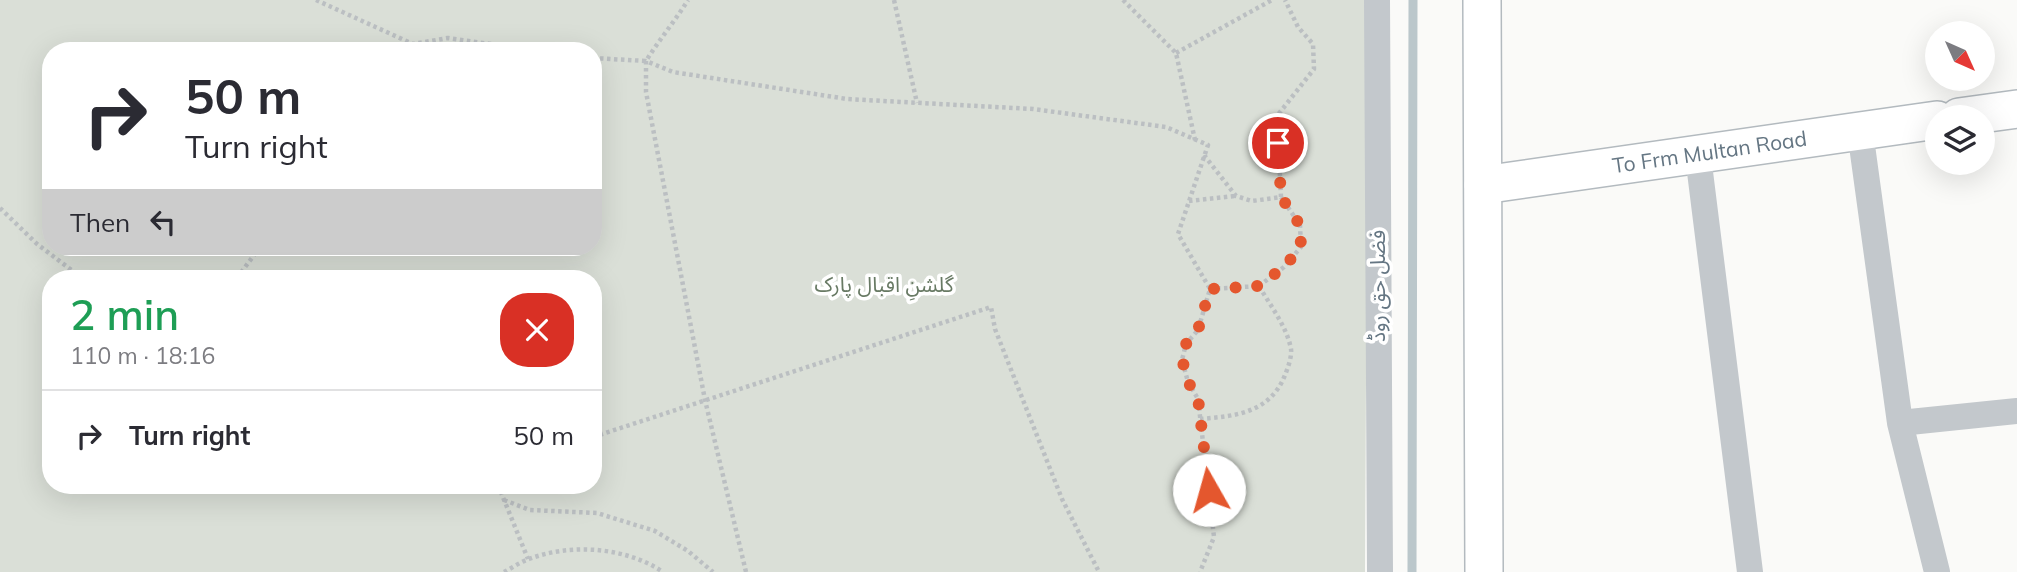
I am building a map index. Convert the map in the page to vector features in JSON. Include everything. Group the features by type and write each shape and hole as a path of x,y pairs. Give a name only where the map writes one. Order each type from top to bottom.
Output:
{"main road":[{"path":"1482,0 1484,572"},
{"path":"1995,112 2017,109"},
{"name":"To Frm Multan Road","path":"1483,185 1925,122"}],"street":[{"name":"فضل حق روڈ","path":"1377,0 1380,572"},
{"path":"1860,131 1900,423 1937,572"},
{"path":"1698,156 1750,572"},
{"path":"1900,423 2017,411"}],"path":[{"path":"316,0 409,42"},
{"path":"688,0 646,61 646,92 705,400 746,572"},
{"path":"894,0 917,103"},
{"path":"1124,0 1176,53 1195,140"},
{"path":"1176,53 1272,0"},
{"path":"1210,289 1259,286 1284,267 1301,247 1300,225 1281,197 1277,116 1314,69 1313,44 1298,27 1285,0"},
{"path":"425,42 448,38 476,42"},
{"path":"602,59 646,61 673,72 847,99 1046,111 1166,127 1208,145 1178,234 1210,289 1198,330 1186,344 1182,359 1188,382 1198,398 1214,537 1200,572"},
{"path":"1204,155 1236,196"},
{"path":"1189,201 1236,196 1252,201 1281,197"},
{"path":"0,208 42,248"},
{"path":"53,256 71,270"},
{"path":"1200,419 1234,416 1256,408 1278,391 1291,351 1282,326 1259,286"},
{"path":"602,434 991,307 995,329 1062,499 1099,572"},
{"path":"502,494 528,559"},
{"path":"504,500 530,510 597,513 655,531 688,551 713,572"},
{"path":"504,572 528,559 570,549 613,551 653,565 663,572"}],"green space":[{"name":"گلشنِ اقبال پارک","path":"0,0 1368,0 1365,572 0,572"}],"waterway":[{"path":"1412,572 1413,0"}],"route":[{"path":"1209,490 1198,398 1188,382 1182,359 1186,344 1198,330 1210,289 1259,286 1284,267 1301,247 1300,225 1281,197 1278,143"}]}
